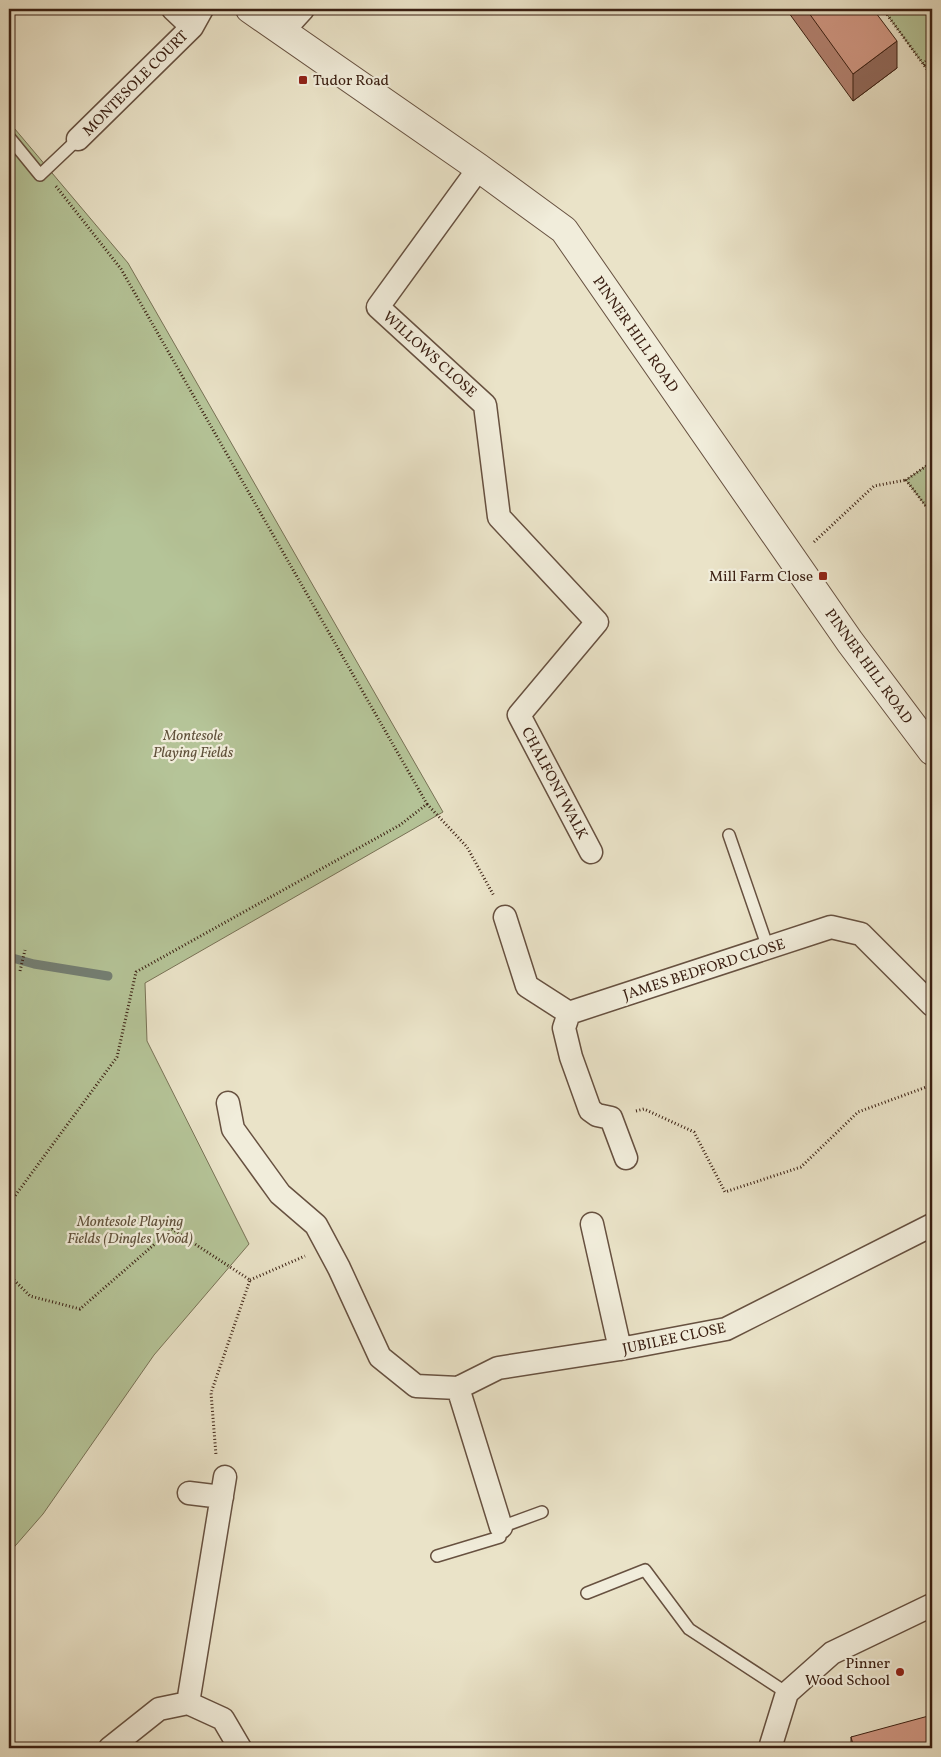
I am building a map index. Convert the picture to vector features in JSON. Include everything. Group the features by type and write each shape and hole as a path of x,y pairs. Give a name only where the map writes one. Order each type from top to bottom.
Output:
{"street":[{"name":"MONTESOLE COURT","path":"78,139 197,18 173,9"},
{"name":"PINNER HILL ROAD","path":"250,9 479,168 564,230 850,642 932,751"},
{"path":"282,32 303,9"},
{"name":"WILLOWS CLOSE","path":"479,168 378,307 486,405 499,518 597,622"},
{"name":"CHALFONT WALK","path":"590,852 519,715 597,622"},
{"path":"505,917 527,986 569,1013 564,1028 571,1057 590,1110 597,1115 611,1118 626,1158"},
{"name":"JAMES BEDFORD CLOSE","path":"569,1013 831,927 862,934 932,1005"},
{"name":"JUBILEE CLOSE","path":"228,1104 234,1129 280,1194 316,1225 339,1268 380,1357 416,1386 458,1388 498,1368 620,1349 726,1329 932,1225"},
{"path":"592,1224 620,1349"},
{"path":"458,1388 502,1527"},
{"path":"188,1703 223,1487 189,1492"},
{"path":"770,1748 787,1693 832,1653 932,1605"},
{"path":"110,1748 159,1709 188,1703 223,1719 240,1748"}],"lane":[{"path":"9,138 40,175 78,139"},
{"path":"729,835 768,948"},
{"path":"437,1556 500,1537 502,1527 542,1512"},
{"path":"588,1593 645,1570 689,1629 787,1693"}],"path":[{"path":"883,9 932,76"},
{"path":"924,65 932,49"},
{"path":"40,175 55,185 121,269 427,804 467,847 505,917"},
{"path":"794,561 874,486 906,480 932,462"},
{"path":"906,480 932,514"},
{"path":"9,1204 117,1057 136,972 400,825 427,804"},
{"path":"20,971 25,950"},
{"path":"611,1118 644,1109 694,1132 725,1192 801,1167 858,1112 932,1085"},
{"path":"9,1275 30,1296 80,1309 172,1229 250,1280"},
{"path":"223,1487 217,1458 211,1393 250,1280 327,1246"}],"green space":[{"path":"883,9 932,9 932,76"},
{"name":"Montesole Playing Fields","path":"9,122 128,263 443,812 145,983 147,1041 249,1244 154,1355 43,1514 9,1553"},
{"path":"932,462 932,514 906,480"}],"building":[{"path":"806,9 873,9 897,41 853,74"},
{"path":"932,1715 932,1748 854,1748 851,1737"}],"waterway":[{"path":"9,957 34,964 108,976"}],"place":[{"name":"Tudor Road","path":"303,80"},
{"name":"Mill Farm Close","path":"823,576"},
{"name":"Pinner Wood School","path":"900,1672"}],"park label":[{"name":"Montesole Playing Fields (Dingles Wood)","path":"130,1230"}]}
